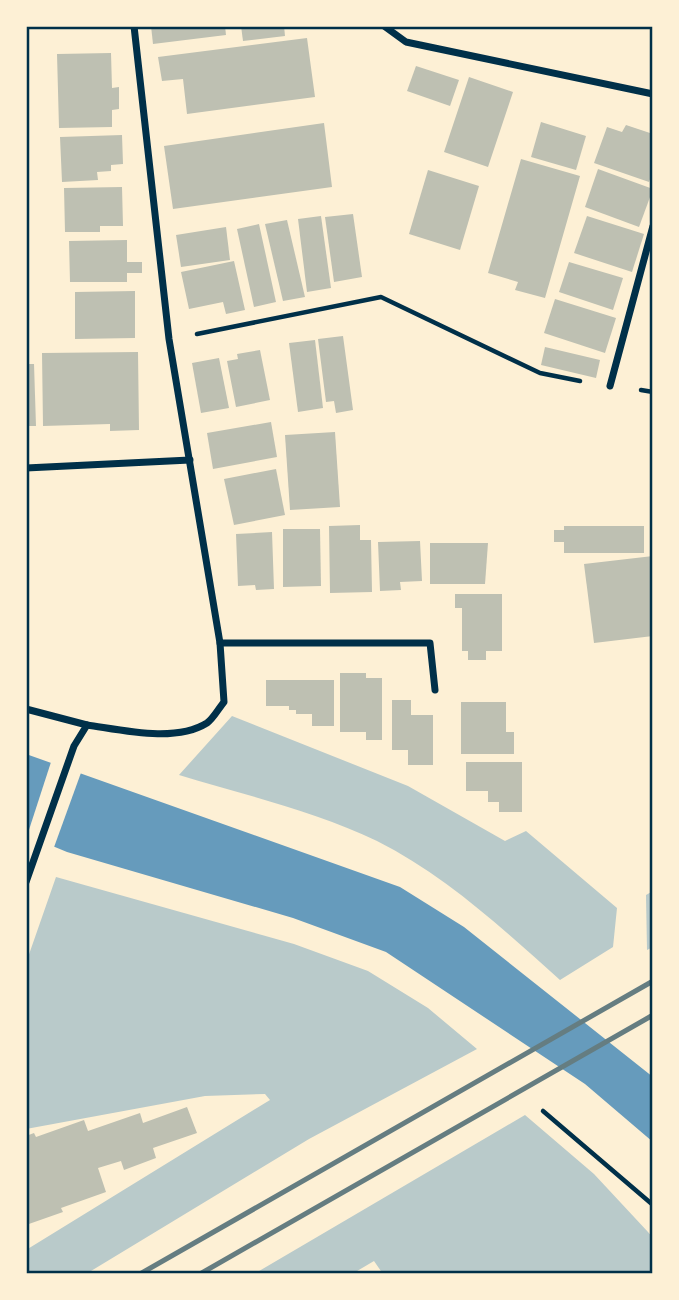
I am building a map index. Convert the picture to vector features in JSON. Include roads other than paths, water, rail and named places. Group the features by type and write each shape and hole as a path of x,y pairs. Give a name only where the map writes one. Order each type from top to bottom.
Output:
{"street":[{"path":"26,709 87,725 135,732 178,732 207,723 224,702 220,643 169,339 134,26"},
{"path":"384,26 407,42 653,94"},
{"path":"610,386 653,226"},
{"path":"26,468 190,460"},
{"path":"220,643 430,643 435,690"},
{"path":"26,882 74,746 87,725"}],"water":[{"path":"26,754 400,887 464,927 653,1077 653,1142 585,1084 386,952 293,918 67,852 26,835"}],"railway":[{"path":"140,1274 653,981"},
{"path":"200,1274 653,1015"}]}
